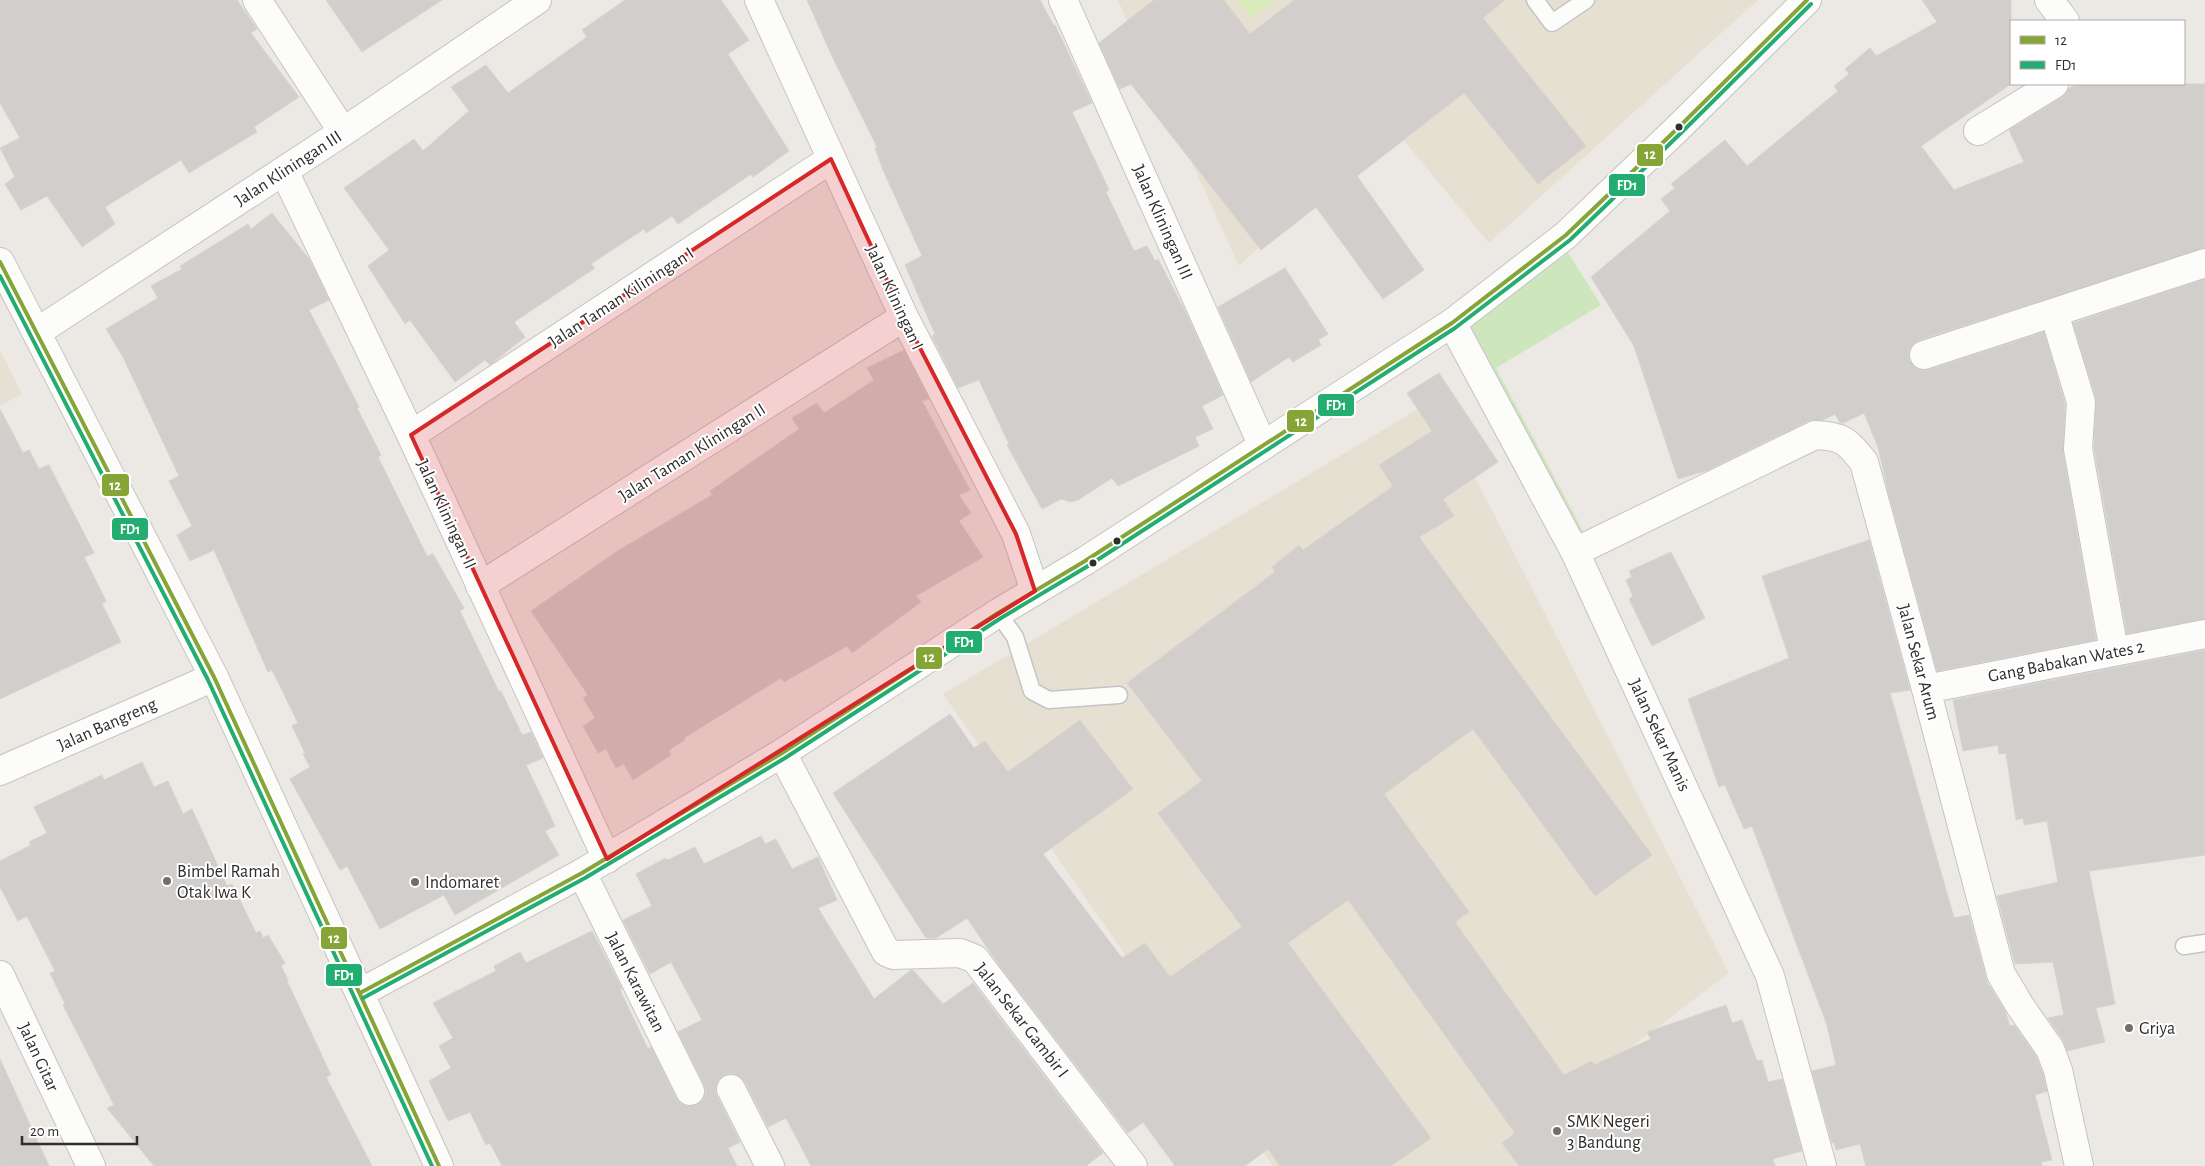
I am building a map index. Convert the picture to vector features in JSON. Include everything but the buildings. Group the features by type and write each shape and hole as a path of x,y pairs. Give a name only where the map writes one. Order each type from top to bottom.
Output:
{"street":[{"path":"258,0 343,132"},
{"name":"Jalan Kliningan III","path":"37,332 343,132 537,0"},
{"name":"Jalan Kliningan I","path":"759,0 904,317 1016,534 1035,591"},
{"name":"Jalan Kliningan III","path":"1063,0 1262,444"},
{"path":"360,993 582,874 782,753 998,613 1085,561 1262,444 1452,323 1566,235 1678,128 1807,0"},
{"path":"2050,0 2064,20"},
{"path":"1978,131 2052,85"},
{"name":"Jalan Taman Kiliningan I","path":"411,434 831,159"},
{"name":"Jalan Kliningan II","path":"284,171 411,434 606,859"},
{"path":"0,262 214,677 440,1166"},
{"path":"1924,355 2205,263"},
{"path":"2054,313 2081,402 2078,449 2114,650"},
{"name":"Jalan Taman Kliningan II","path":"480,586 904,317"},
{"name":"Jalan Sekar Manis","path":"1452,323 1575,552 1770,976 1822,1166"},
{"name":"Jalan Sekar Arum","path":"1575,552 1816,435 1835,436 1850,444 1864,462 2001,974 2020,1006 2050,1049 2058,1070 2080,1166"},
{"name":"Gang Babakan Wates 2","path":"1926,689 2114,650 2205,634"},
{"name":"Jalan Bangreng","path":"0,771 214,677"},
{"name":"Jalan Sekar Gambir I","path":"782,753 886,952 893,955 960,953 975,959 1133,1166"},
{"name":"Jalan Karawitan","path":"582,874 690,1091"},
{"name":"Jalan Gitar","path":"0,976 91,1166"},
{"path":"731,1090 770,1166"}],"lane":[{"path":"1535,0 1552,23 1586,0"},
{"path":"998,613 1015,637 1032,691 1049,700 1119,695"},
{"path":"2184,946 2205,943"}],"highlighted area":[{"path":"831,159 904,317 1016,534 1035,591 607,859 411,435"}],"shaded area":[{"path":"1118,0 1758,0 1489,243 1390,124 1239,266"},
{"path":"0,350 22,394 0,406"},
{"path":"1435,399 1729,973 1503,1144 1618,1166 1273,1166 943,694"}],"green space":[{"path":"1237,0 1275,0 1251,18"},
{"path":"1563,245 1601,305 1496,368 1588,540 1578,546 1457,324"}],"transit line":[{"name":"12","path":"360,993 582,873 782,753 998,613 1085,561 1452,323 1566,235 1678,128 1807,0"},
{"name":"FD1","path":"363,998 585,878 785,758 1001,618 1088,566 1455,328 1570,240 1811,4"},
{"name":"12","path":"0,262 214,677 439,1166"},
{"name":"FD1","path":"0,276 208,680 432,1166"}],"place":[{"name":"Bimbel Ramah Otak Iwa K","path":"167,881"},
{"name":"Indomaret","path":"415,882"},
{"name":"Griya","path":"2129,1028"},
{"name":"SMK Negeri 3 Bandung","path":"1557,1131"}]}
